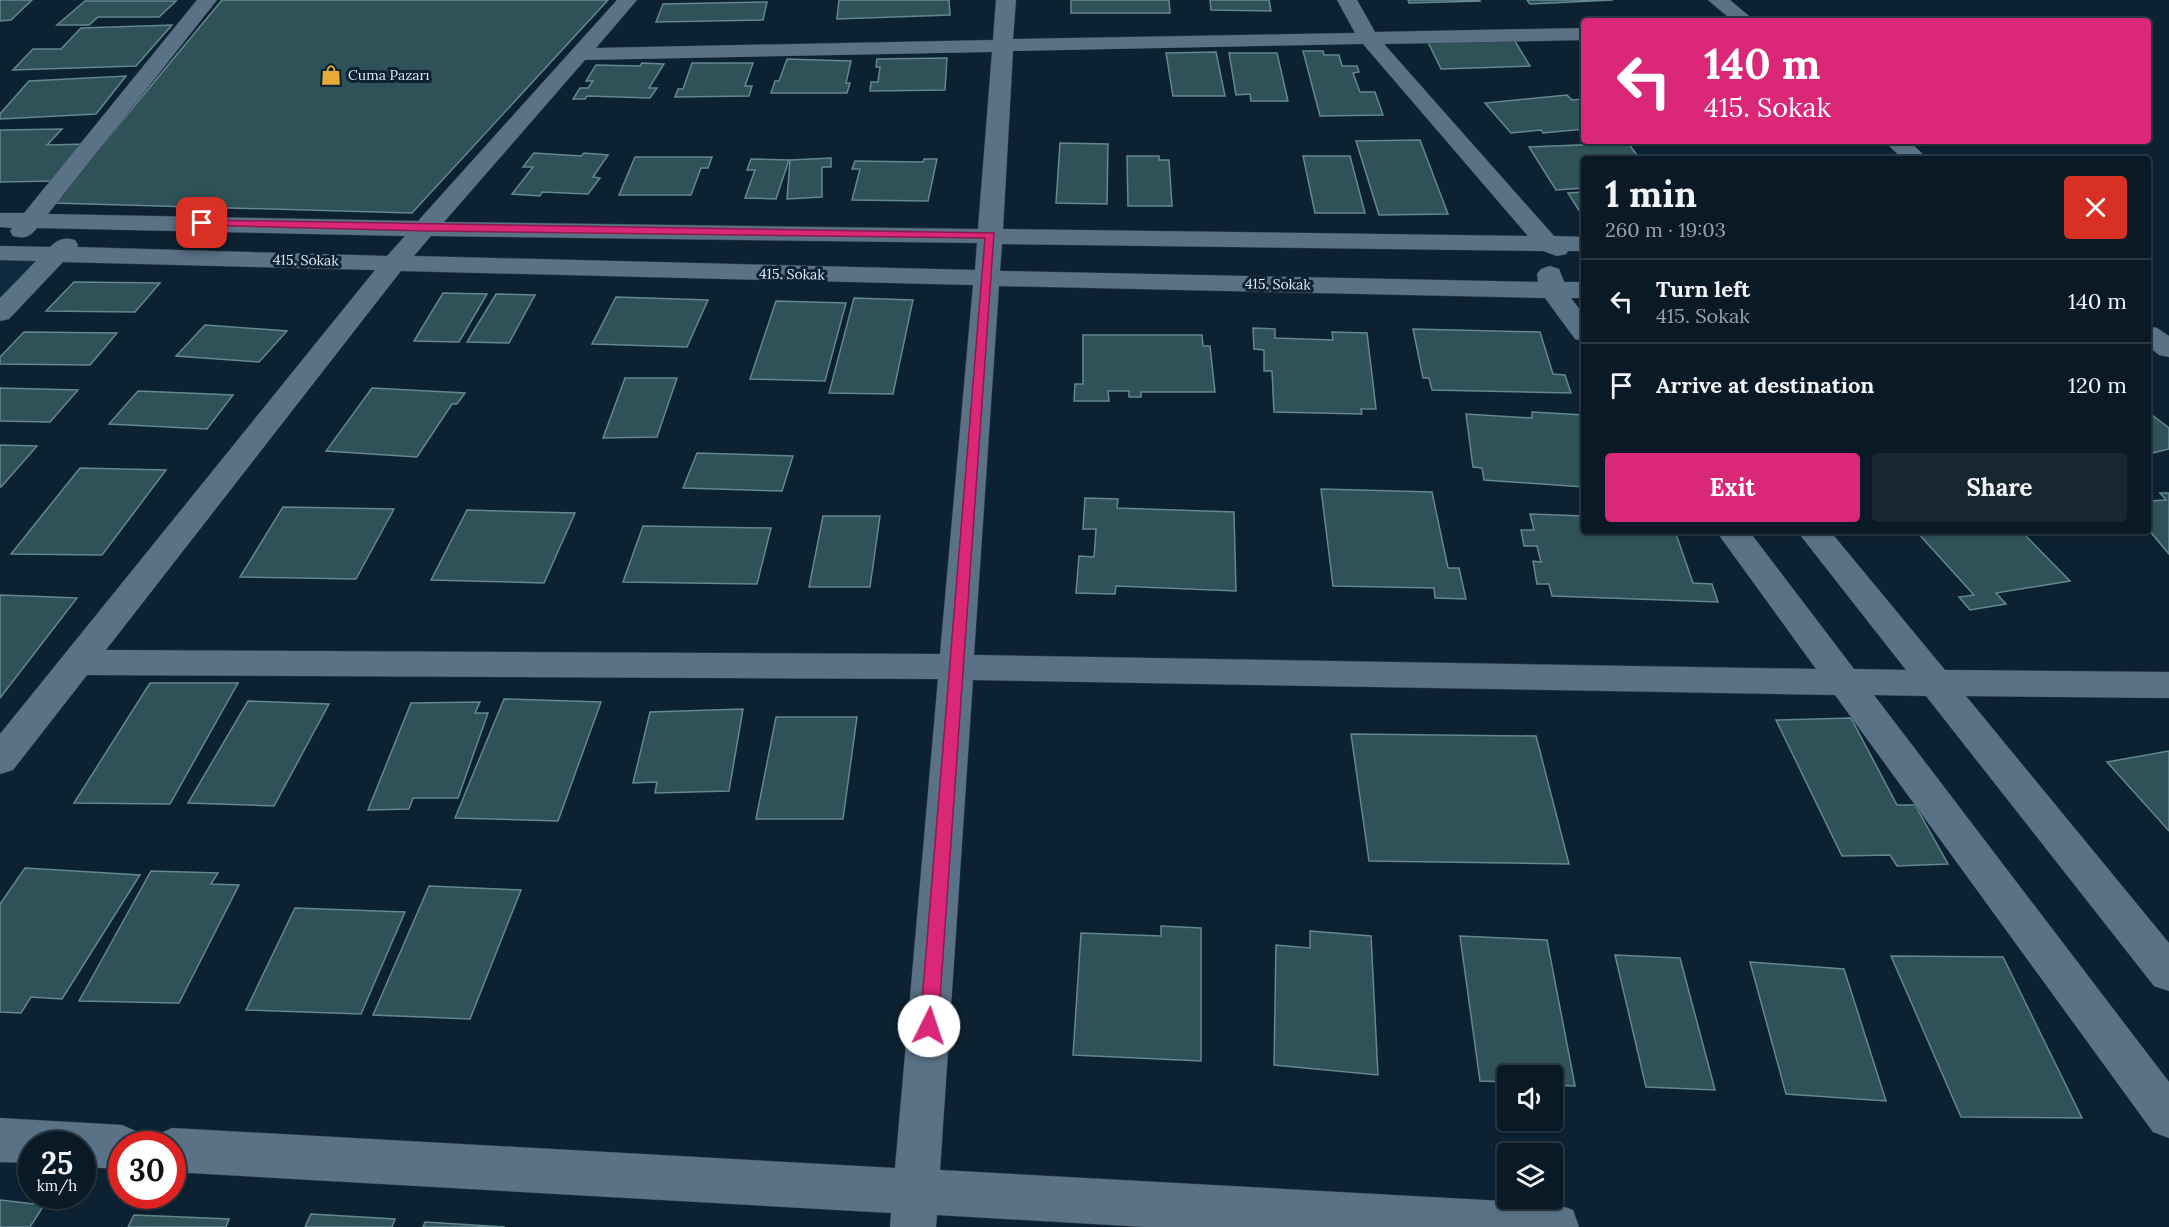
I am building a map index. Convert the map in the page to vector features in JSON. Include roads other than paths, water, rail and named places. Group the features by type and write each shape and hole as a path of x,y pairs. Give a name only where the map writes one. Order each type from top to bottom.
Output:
{"street":[{"path":"2,253 32,220 207,0"},
{"path":"0,760 396,261 627,0"},
{"path":"915,1210 1006,0"},
{"path":"1347,0 1369,39 1547,243 1581,265"},
{"path":"1718,0 1741,18"},
{"path":"578,54 1581,34"},
{"path":"1899,144 1913,156"},
{"path":"0,220 1581,244"},
{"path":"0,313 89,221"},
{"path":"1547,243 1551,290 1581,329"},
{"name":"415. Sokak","path":"2,253 195,259 396,261 574,269 1581,290"},
{"path":"2151,336 2169,349"},
{"path":"1734,534 2169,1116"},
{"path":"1815,534 2169,973"},
{"path":"77,662 956,667 2169,685"},
{"path":"0,1140 18,1141"},
{"path":"186,1151 915,1210 1556,1227"}],"place":[{"name":"Cuma Pazarı","path":"331,75"}]}
